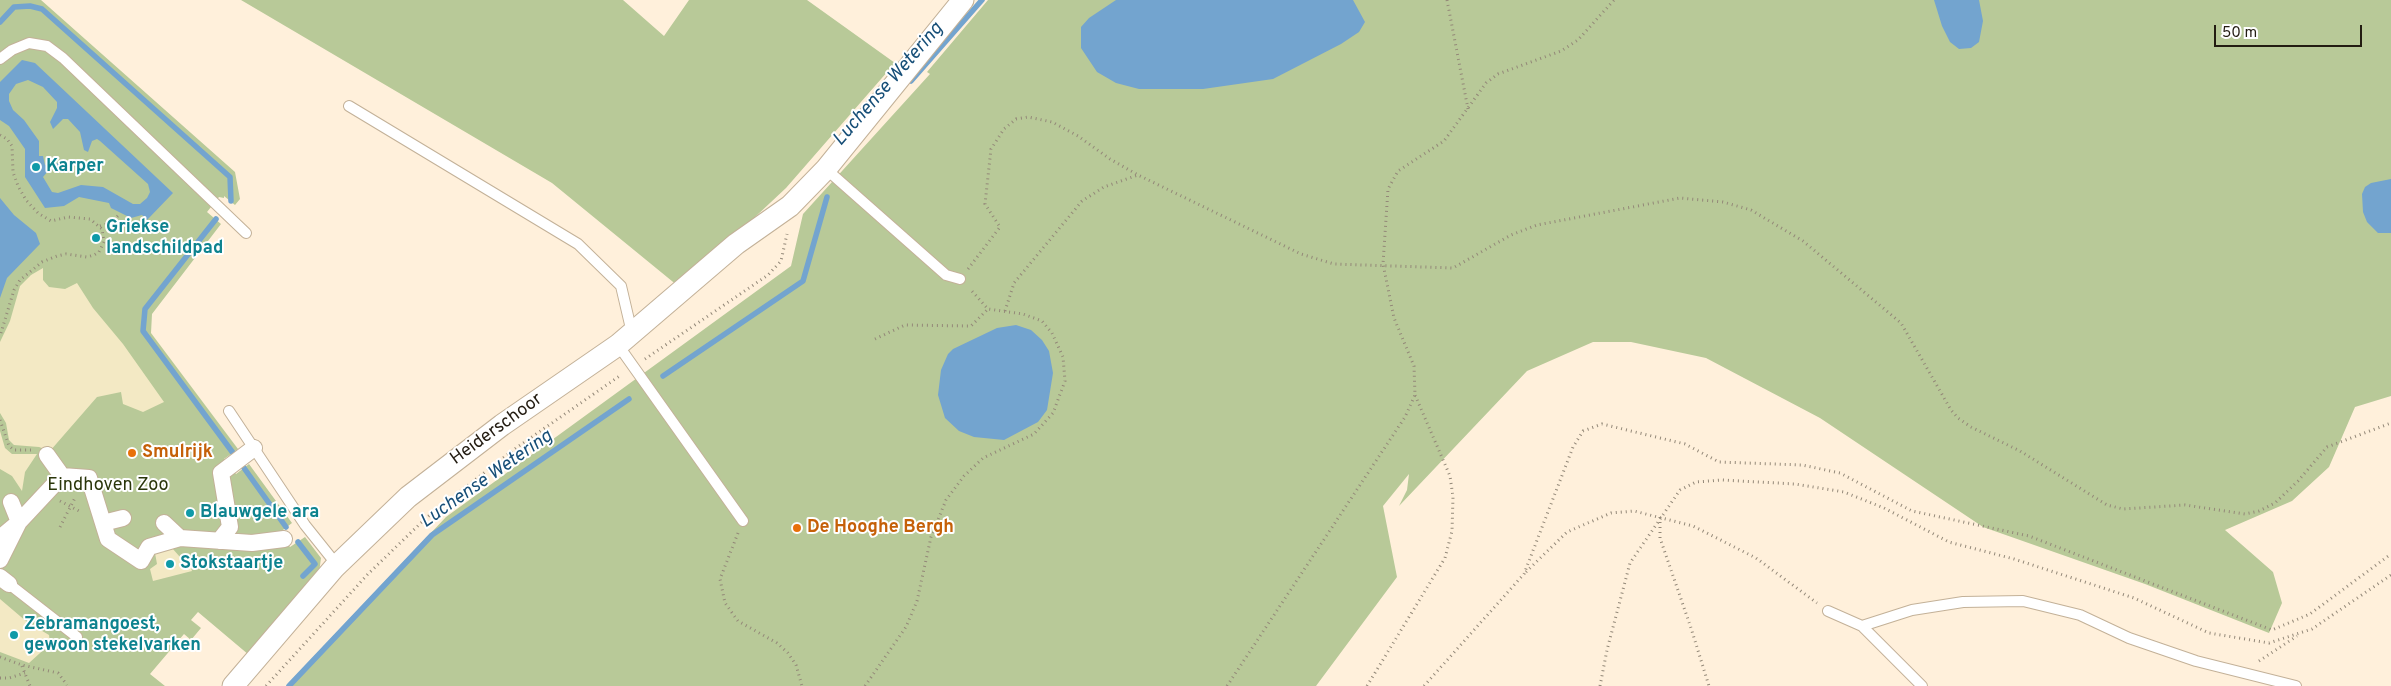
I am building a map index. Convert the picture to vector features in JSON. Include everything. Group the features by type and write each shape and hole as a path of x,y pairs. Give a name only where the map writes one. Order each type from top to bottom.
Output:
{"street":[{"name":"Heiderschoor","path":"233,686 337,565 408,497 502,425 625,339 736,244 790,206 826,169 963,0"},
{"path":"219,541 230,527 221,473 254,448"},
{"path":"47,455 62,476"},
{"path":"0,538 19,522 62,476 89,478 108,539 141,562 149,547 180,538 252,543 284,539"},
{"path":"0,560 19,522 11,502"},
{"path":"103,523 123,518"},
{"path":"164,523 180,538"}],"lane":[{"path":"0,59 12,50 29,43 47,46 70,65 246,233"},
{"path":"349,106 578,244 621,286 625,339 634,367 743,521"},
{"path":"826,169 946,275 960,279"},
{"path":"229,411 305,525 337,565"},
{"path":"5,580 77,637"},
{"path":"1862,626 1912,610 1963,602 2023,601 2080,615 2138,641 2196,662 2296,686"},
{"path":"1828,611 1862,626 1922,686"}],"path":[{"path":"1447,0 1468,109"},
{"path":"1367,686 1445,558 1452,531 1453,497 1450,476 1415,395 1414,366 1394,318 1383,264 1388,189 1398,171 1444,141 1486,82 1498,74 1562,52 1578,40 1614,0"},
{"path":"865,686 906,627 917,600 931,537 946,500 964,476 983,458 1034,434 1053,413 1065,381 1063,357 1052,333 1042,321 1022,314 988,309 960,279 1000,227 985,204 991,149 1004,129 1016,119 1028,117 1052,122 1078,136 1110,159 1138,175 1300,254 1334,264 1383,264 1453,268 1511,236 1537,225 1680,198 1723,202 1751,210 1802,241 1901,323 1912,338 1951,410 1958,418 1972,428 2020,451 2107,505 2122,509 2186,505 2244,514 2259,511 2275,503 2298,481 2326,447 2391,423"},
{"path":"0,135 7,138 12,146 13,172 18,186 26,200 38,213 51,221 68,217 85,217 100,226 104,235 104,242 99,252 87,257 66,254 57,256 42,262 20,280 14,290 0,336"},
{"path":"1005,311 1014,283 1082,201 1104,187 1138,175"},
{"name":"Heiderschoor","path":"266,686 368,574 426,518 516,448 768,275 781,261 790,206"},
{"path":"100,226 110,223 120,214"},
{"path":"876,339 905,325 972,326 988,309"},
{"path":"1227,686 1405,417 1415,395"},
{"path":"0,420 4,439 14,450 30,449 47,455"},
{"path":"1524,574 1573,447 1583,431 1602,424 1685,444 1719,462 1802,465 1840,473 1912,512 2029,536 2272,630 2310,614 2391,554"},
{"path":"1600,686 1630,563 1660,516 1680,490 1696,482 1722,480 1795,484 1844,492 1884,508 1949,542 2014,559 2134,598 2209,633 2269,643 2312,629 2391,575"},
{"path":"44,494 84,514"},
{"path":"60,526 77,494"},
{"path":"1424,686 1524,574 1567,532 1611,513 1634,511 1660,516 1693,526 1756,558 1828,611"},
{"path":"1660,516 1660,538 1708,686"},
{"path":"743,521 720,579 724,603 738,621 777,643 788,653 796,665 802,686"},
{"path":"2242,672 2303,632"},
{"path":"0,657 22,665 58,673 68,685"},
{"path":"22,665 30,686"},
{"path":"0,678 9,678 25,673"}],"green space":[{"name":"Eindhoven Zoo","path":"0,0 41,0 235,172 240,199 235,205 224,196 224,198 219,197 207,212 221,224 152,314 151,333 238,449 224,459 236,474 249,464 292,523 279,533 290,547 305,537 321,558 319,573 249,655 198,612 191,620 201,628 191,640 184,634 150,674 165,686 0,686"},
{"path":"241,0 623,0 664,36 689,0 807,0 895,63 786,188 707,262 678,286 552,183"},
{"path":"988,0 2391,0 2391,396 2355,407 2329,467 2292,501 2225,530 2273,572 2282,603 2269,633 2145,584 1983,527 1820,418 1706,358 1631,342 1593,342 1527,371 1399,506 1407,490 1409,474 1383,506 1397,577 1316,686 286,686 446,517 791,266 803,214 930,74 927,72"}],"sand":[{"path":"43,268 43,280 49,287 65,289 77,283 93,308 123,344 164,402 143,412 123,404 121,392 97,397 50,451 39,447 14,445 9,440 6,423 0,413 0,342 10,321 20,286 31,275"},
{"path":"0,431 5,448 12,454 37,454 25,472 22,491 12,476 0,469"},
{"path":"172,548 180,557 188,558 192,571 153,581 150,569 157,564 155,553"},
{"path":"0,599 27,622 49,635 50,644 29,663 0,652"}],"water":[{"path":"1116,0 1353,0 1365,22 1359,32 1341,44 1273,79 1203,89 1139,89 1116,83 1097,72 1081,48 1081,27 1089,18"},
{"path":"1934,0 1979,0 1983,21 1979,42 1971,48 1959,49 1950,42 1942,26"},
{"path":"22,60 35,63 173,193 147,220 142,215 131,218 111,208 109,203 79,197 64,206 45,208 25,177 25,149 9,126 0,120 0,82","holes":["28,80 43,87 57,102 57,108 50,122 53,129 63,119 68,119 80,132 84,150 88,152 92,141 97,139 100,141 148,184 150,192 147,198 140,204 133,204 103,187 81,185 58,193 52,192 43,177 48,171 61,166 60,163 45,165 43,156 39,156 39,141 24,120 13,110 9,101 9,94 16,84"]},
{"path":"2391,179 2391,233 2378,233 2367,222 2363,212 2362,194 2365,187 2371,183"},
{"path":"0,198 14,215 36,233 40,244 7,278 0,298"},
{"path":"1016,325 1031,330 1042,340 1049,351 1053,373 1047,410 1038,422 1004,440 974,437 959,431 945,418 938,395 941,370 948,354 953,349 997,328"}],"waterway":[{"name":"Luchense Wetering","path":"911,81 982,0"},
{"path":"0,22 14,7 30,6 42,9 230,177 231,201"},
{"name":"Luchense Wetering","path":"663,376 803,281 827,197"},
{"path":"216,219 145,309 143,331 233,453"},
{"name":"Luchense Wetering","path":"289,686 432,535 629,399"},
{"path":"244,468 286,527"},
{"path":"298,542 315,564 303,576"}],"place":[{"name":"Karper","path":"36,167"},
{"name":"Griekse landschildpad","path":"96,238"},
{"name":"Smulrijk","path":"132,453"},
{"name":"Blauwgele ara","path":"190,513"},
{"name":"De Hooghe Bergh","path":"797,528"},
{"name":"Stokstaartje","path":"170,564"},
{"name":"Zebramangoest, gewoon stekelvarken","path":"14,635"}]}
